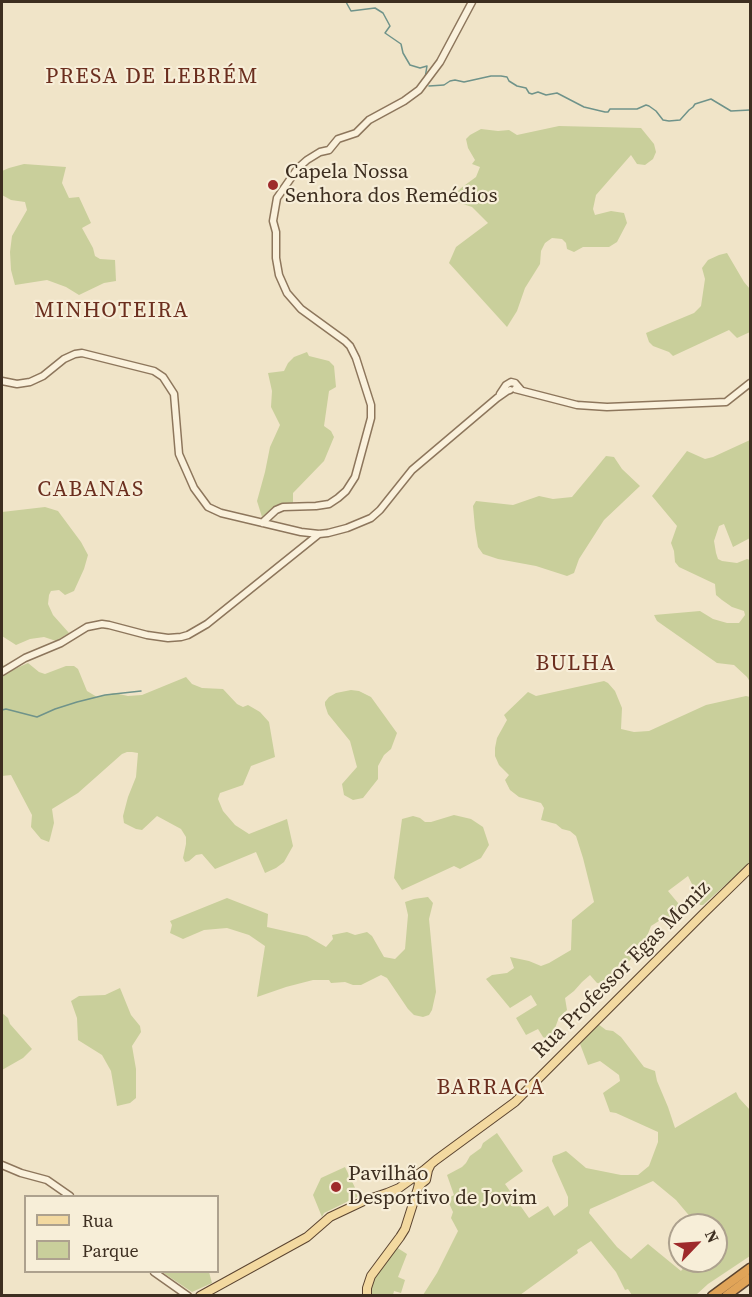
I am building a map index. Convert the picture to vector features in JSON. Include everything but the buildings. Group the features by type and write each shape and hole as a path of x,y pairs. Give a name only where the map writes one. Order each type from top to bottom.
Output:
{"highway":[{"path":"712,1296 750,1268"},
{"path":"726,1296 750,1278"}],"main road":[{"name":"Rua Professor Egas Moniz","path":"420,1179 432,1162 523,1095 750,868"},
{"path":"200,1296 307,1237 330,1217 420,1179"},
{"path":"367,1296 368,1282 375,1269 402,1234 420,1179"}],"street":[{"path":"262,523 276,510 283,507 316,507 329,504 346,491 355,477 371,418 371,405 350,346 301,309 287,293 279,274 276,258 276,232 273,220 277,198 298,168 307,160 320,152 329,150 339,139 356,133 369,120 419,90 435,71 472,2"},
{"path":"2,381 17,384 30,382 43,376 69,356 82,353 154,371 163,377 174,394 179,454 199,497 208,507 217,512 262,523 319,534 340,530 371,518 412,470 497,398 515,387 573,404 598,407 726,402 750,383"},
{"path":"301,532 305,545"},
{"path":"2,672 25,658 61,643 87,627 102,624 168,638 188,635 207,624 319,534"},
{"path":"2,1165 47,1180 67,1195"},
{"path":"155,1273 188,1296"}],"green space":[{"path":"559,126 641,128 654,144 656,152 653,159 645,165 637,164 631,155 596,195 593,209 595,215 611,211 624,213 627,223 617,242 609,247 583,247 574,252 567,249 562,239 552,238 545,243 541,251 540,264 525,288 517,311 507,327 449,263 456,247 488,223 472,207 457,202 453,196 476,177 480,167 472,164 475,160 466,139 481,129 509,130 517,135"},
{"path":"24,164 66,167 62,183 69,198 79,197 91,223 82,228 95,256 100,259 115,260 116,281 104,283 79,295 47,280 15,285 11,270 12,236 27,210 25,202 11,200 2,195 2,171"},
{"path":"727,253 750,289 750,332 737,338 729,330 673,356 653,346 646,333 694,313 701,306 705,279 702,268 708,260"},
{"path":"307,352 309,356 329,361 334,366 336,387 329,391 324,426 331,431 334,437 324,461 293,493 293,503 275,506 262,517 257,501 270,447 280,425 271,407 272,391 268,373 284,371 294,357"},
{"path":"750,440 750,538 733,547 724,524 719,526 714,541 718,559 737,563 750,560 750,682 734,665 717,663 657,621 654,615 700,611 713,619 727,623 739,623 745,615 744,611 732,607 716,595 715,584 679,567 675,562 671,543 677,526 652,496 687,451 705,459"},
{"path":"606,456 614,457 622,469 640,486 604,520 579,559 574,573 567,576 536,566 483,554 478,547 475,528 473,506 476,501 513,505 539,496 553,499 572,497"},
{"path":"45,507 58,511 88,555 74,591 65,595 59,590 51,591 49,595 48,604 53,615 69,633 56,641 44,637 30,639 16,645 2,636 2,512"},
{"path":"2,663 8,672 28,663 45,674 66,666 74,666 78,669 87,691 97,697 114,693 128,696 142,695 186,677 192,684 202,688 223,689 237,704 243,707 248,705 260,712 269,722 275,757 251,766 243,785 220,793 218,799 223,811 235,825 249,834 287,819 293,846 284,862 265,873 256,852 215,869 202,854 185,862 183,858 186,837 181,829 157,816 142,830 124,823 123,816 136,777 138,753 132,752 122,754 78,793 52,809 54,823 49,842 41,839 31,827 32,815 11,775 2,776"},
{"path":"604,681 615,691 622,708 621,729 634,732 649,731 706,705 750,697 750,863 703,905 700,905 688,876 668,891 683,909 672,919 662,919 651,926 646,939 634,948 631,959 613,978 605,984 597,983 590,975 565,998 567,1010 558,1020 552,1036 546,1039 538,1029 526,1035 516,1018 537,1005 531,995 510,1008 486,979 492,975 507,973 514,968 510,957 541,966 571,950 572,920 594,902 576,836 556,824 541,820 544,808 541,803 519,797 510,790 505,780 509,775 499,765 495,756 495,748 497,738 507,720 504,715 528,692 536,696"},
{"path":"351,690 371,697 397,733 391,749 384,755 378,766 378,779 363,798 353,800 344,795 342,784 357,767 350,741 328,714 325,705 329,697"},
{"path":"454,815 471,819 483,827 489,845 481,858 460,869 454,866 402,890 394,878 402,819 413,816 425,822 431,822"},
{"path":"428,897 433,903 429,919 436,992 432,1010 429,1015 423,1017 414,1015 408,1009 387,978 381,975 361,985 313,980 257,997 265,946 249,935 227,928 204,930 183,939 170,933 172,925 170,921 227,898 268,914 267,927 307,936 326,947 333,939 332,935 347,932 355,935 367,932 372,936 384,957 395,959 405,949 408,915 405,902"},
{"path":"120,988 141,1032 132,1046 136,1069 136,1098 130,1103 117,1106 111,1071 102,1055 78,1040 77,1018 71,1001 79,996 105,995"},
{"path":"2,1013 32,1049 23,1058 2,1070"},
{"path":"598,1024 621,1037 644,1067 655,1071 675,1128 736,1092 750,1110 750,1256 728,1271 728,1213 687,1213 676,1200 653,1181 590,1209 589,1213 617,1247 631,1259 648,1244 668,1260 668,1273 724,1273 696,1295 632,1295 628,1289 625,1290 616,1272 591,1241 520,1295 423,1295 458,1231 451,1218 453,1212 447,1199 454,1195 447,1175 462,1167 483,1143 497,1133 523,1171 505,1184 529,1218 548,1206 554,1216 568,1206 568,1197 552,1161 553,1156 566,1151 586,1168 621,1175 638,1175 649,1166 658,1142 658,1132 610,1112 603,1093 620,1081 619,1075 600,1061 588,1065 580,1044"},
{"name":"Pavilhão Desportivo de Jovim","path":"345,1167 359,1196 324,1213 322,1217 313,1195 321,1178"},
{"path":"396,1247 407,1254 398,1277 405,1280 401,1293 394,1291 393,1295 372,1296 373,1278"},
{"path":"164,1273 209,1273 212,1283 192,1292"}],"waterway":[{"path":"346,2 351,11 375,8 383,13 390,26 385,33 401,44 410,65 420,68 427,66 425,78"},
{"path":"429,86 444,85 455,80 464,82 501,76 507,77 517,86 526,88 529,93 538,92 546,95 557,93 584,107 605,112 610,109 637,109 646,105 656,111 663,120 669,121 680,120 695,104 711,99 731,111 750,110"},
{"path":"2,710 37,717 77,702 105,695 141,691"}],"place":[{"name":"Capela Nossa Senhora dos Remédios","path":"273,185"},
{"name":"Pavilhão Desportivo de Jovim","path":"336,1187"}],"district":[{"name":"PRESA DE LEBRÉM","path":"152,77"},
{"name":"MINHOTEIRA","path":"112,311"},
{"name":"CABANAS","path":"91,490"},
{"name":"BULHA","path":"576,664"},
{"name":"BARRACA","path":"491,1088"}]}
